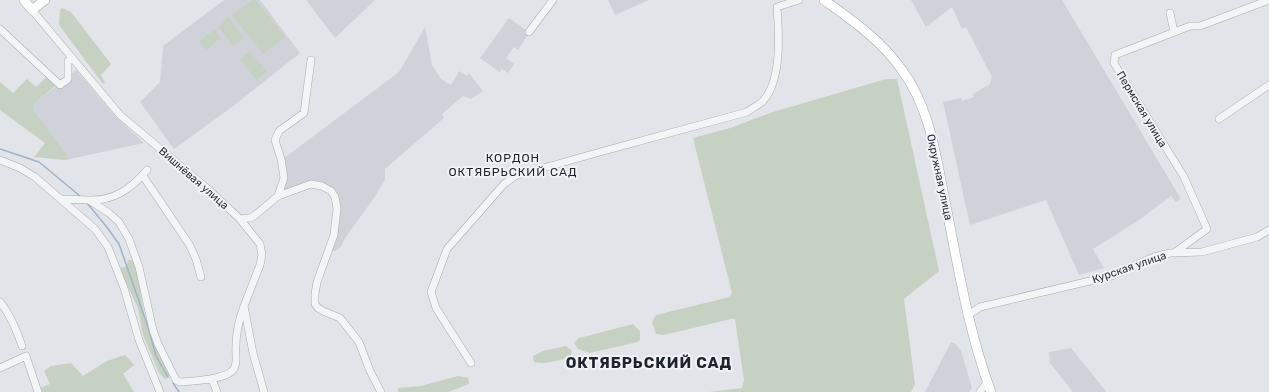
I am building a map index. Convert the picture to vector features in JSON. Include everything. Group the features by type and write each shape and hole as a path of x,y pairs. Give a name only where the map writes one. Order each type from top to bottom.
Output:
{"main road":[{"name":"Вишнёвая улица","path":"24,0 32,10"},
{"path":"32,10 45,0"},
{"name":"Окружная улица","path":"824,0 869,33 889,52 904,71 921,104 931,134 967,316 991,392"}],"street":[{"path":"529,32 553,0"},
{"path":"471,363 436,308 431,292 446,249 504,184 515,176 747,112 762,101 773,83 777,58 777,7 799,0"},
{"name":"Пермская улица","path":"1174,253 1207,229 1184,177 1114,63 1115,55 1190,26 1200,26 1269,0"},
{"name":"Вишнёвая улица","path":"32,10 120,115 208,189 240,219 260,244 262,255 260,265 244,306 237,332 236,364 233,370 227,374 212,379 180,382 176,380 153,330 139,267 129,239 114,217 89,200"},
{"path":"1170,13 1174,32"},
{"path":"0,29 60,85 68,79 68,61 72,58"},
{"path":"278,196 284,178 281,160 275,140 279,131 304,113 311,60"},
{"path":"1219,118 1269,85"},
{"path":"0,160 20,168 35,177 95,228 108,247 124,288 139,340 160,392"},
{"path":"62,199 107,200 122,193 145,173 189,244 196,259 201,277"},
{"path":"240,219 254,216 278,196 311,184 322,186 332,192 335,197 337,208 334,235 317,282 315,304 318,308 340,318 358,342 370,371 381,392"},
{"name":"Курская улица","path":"967,316 980,307 1111,276 1154,257 1174,253 1202,252 1257,237 1269,230"},
{"path":"0,302 4,306 22,346"},
{"path":"244,306 253,353 264,392"},
{"path":"0,368 26,356 38,392"},
{"path":"212,379 217,392"},
{"path":"980,392 987,382"}],"shaded area":[{"path":"224,0 260,0 300,53 232,107 174,149 140,102 160,82 163,46"},
{"path":"306,0 375,0 335,38"},
{"path":"608,0 649,0 615,15"},
{"path":"911,0 1062,0 1181,199 1176,202 1171,196 1139,220 1093,249 1104,268 1079,275 1046,200 970,225 943,102 961,98 962,101 974,97 973,94 990,84 992,77 966,27 962,29 952,7 926,27"},
{"path":"509,18 527,31 525,33 528,35 518,50 514,47 506,58 514,64 508,73 502,69 500,72 480,58"},
{"path":"425,27 432,65 441,79 451,85 459,71 467,76 469,73 483,91 471,99 463,96 442,114 444,118 385,169 385,180 374,198 345,238 340,248 332,251 339,209 323,184 281,192 283,159 399,72"},
{"path":"76,70 115,116 144,143 70,159 33,107 34,104"},
{"path":"951,342 956,344 961,351 972,388 969,392 925,392"},
{"path":"1071,348 1106,392 1073,392 1050,363 1049,352"}],"green space":[{"path":"252,0 256,0 285,37 263,54 232,15"},
{"path":"62,8 71,12 111,64 101,75 105,83 103,84 59,25 60,10"},
{"path":"228,16 244,38 233,46 219,27"},
{"path":"215,29 221,38 206,50 199,41"},
{"path":"250,51 267,72 256,80 240,59"},
{"path":"48,76 56,85 34,104 33,109 70,159 65,160 34,157 45,143 0,110 0,82 13,93 27,79 36,87"},
{"path":"886,79 897,79 939,271 904,299 915,384 911,392 709,392 742,388 744,380 735,319 664,335 656,334 652,322 656,315 726,298 732,293 693,138 730,128 773,112"},
{"path":"128,260 133,260 136,268 145,319 170,375 165,379 159,373 143,335 138,308 121,272 121,268 127,266"},
{"path":"633,324 640,331 640,340 638,342 589,353 578,349 574,343 579,338"},
{"path":"566,346 572,351 571,356 548,362 534,362 533,356 543,351"},
{"path":"125,355 134,365 123,374 134,392 42,392 40,388 50,384 44,371 51,366 71,363 83,376 107,361"},
{"path":"458,376 468,378 469,384 448,392 398,392 398,388 421,386"}],"waterway":[{"path":"0,149 39,162 80,196"},
{"path":"87,203 119,244 148,327 156,356 168,377"},
{"path":"173,383 179,392"}],"district":[{"name":"КОРДОН ОКТЯБРЬСКИЙ САД","path":"513,165"},
{"name":"ОКТЯБРЬСКИЙ САД","path":"649,363"}]}
